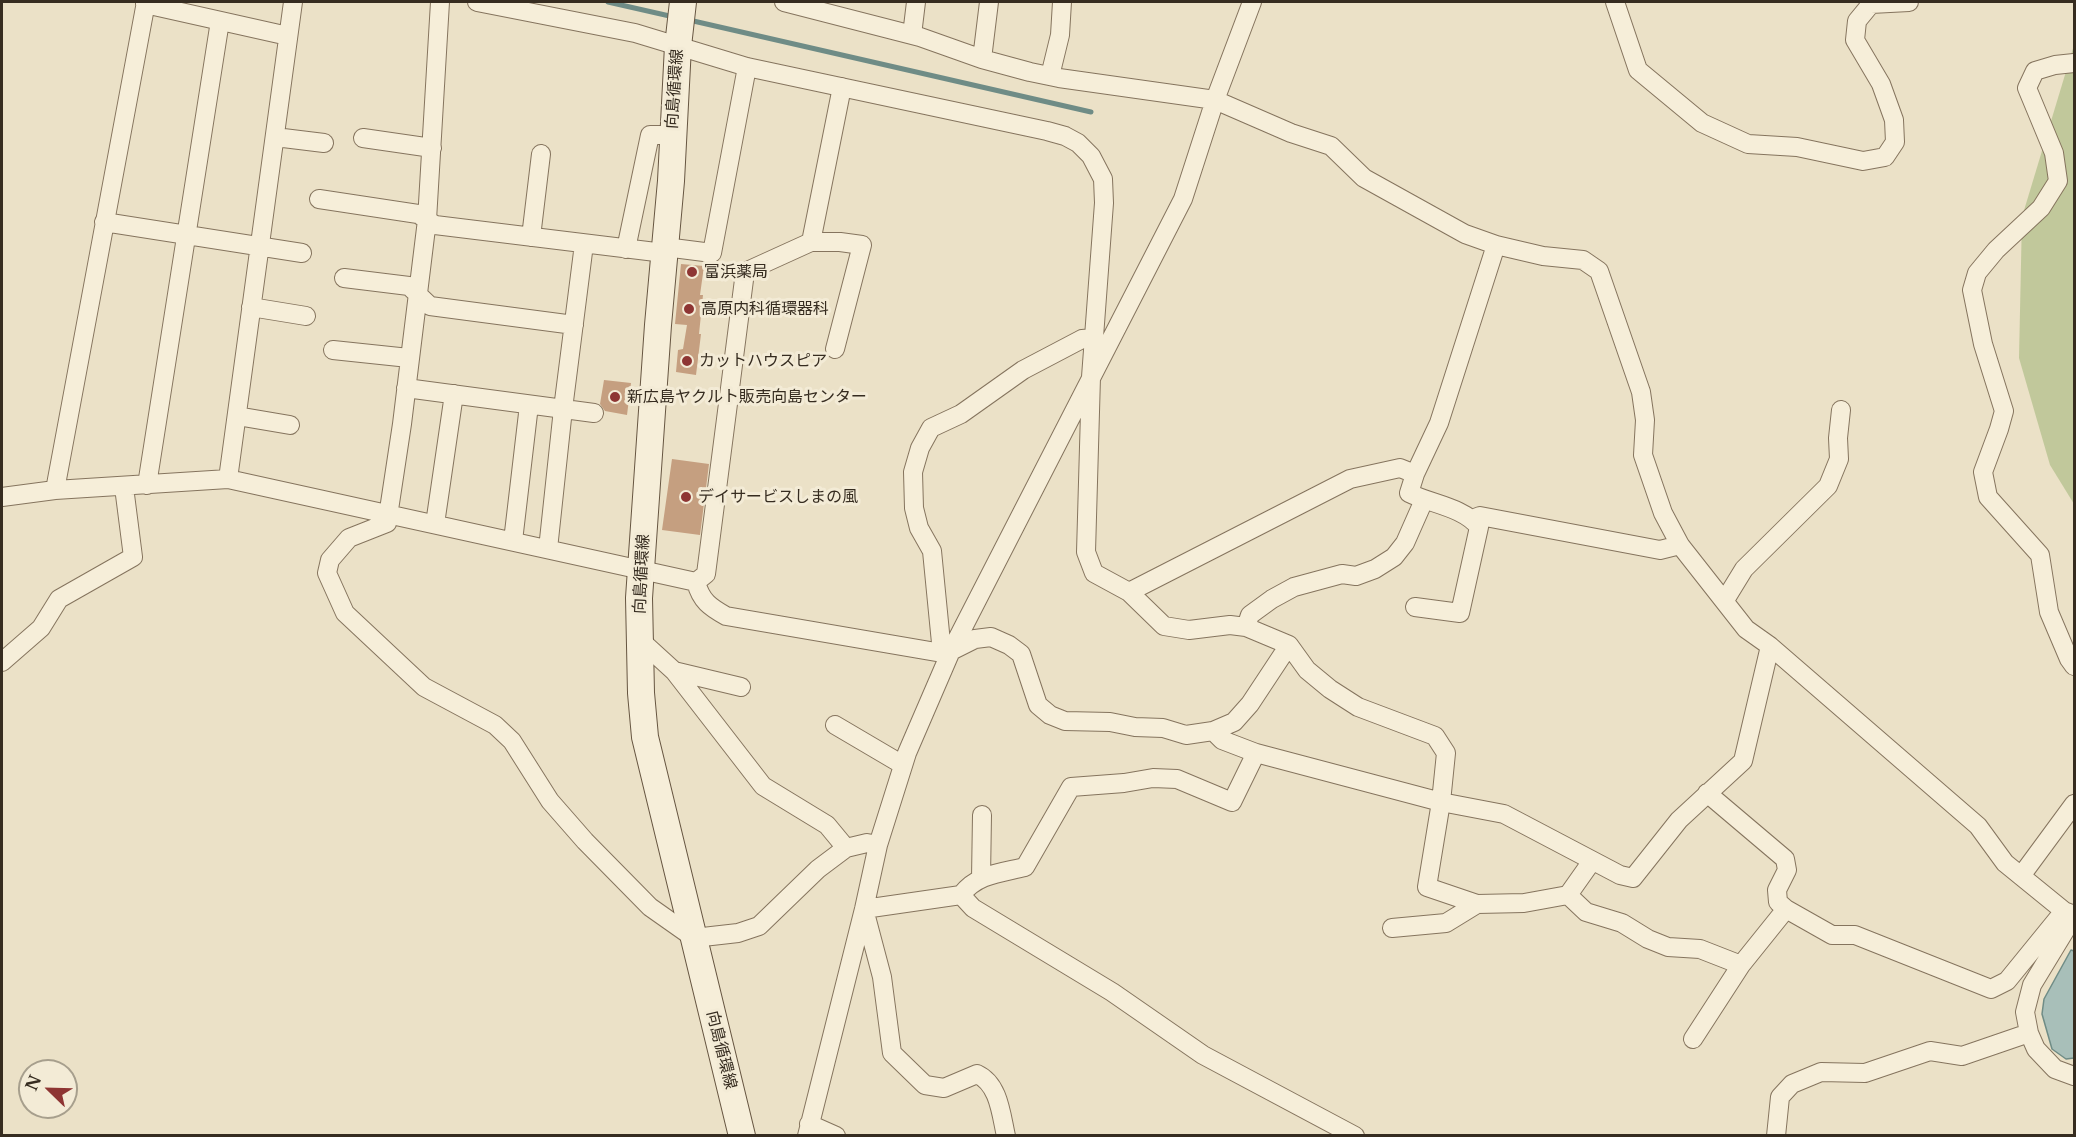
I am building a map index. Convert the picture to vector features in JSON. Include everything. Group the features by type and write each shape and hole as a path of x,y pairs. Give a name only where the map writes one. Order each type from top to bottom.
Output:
{"main road":[{"name":"向島循環線","path":"683,2 678,43 671,181 641,569 640,693 645,737 742,1136"}],"street":[{"path":"228,479 293,2"},
{"path":"440,2 427,220 387,523 349,538 330,560 327,573 345,613 424,687 495,725 512,741 550,801 585,841 650,907 694,938 738,933 759,926 818,869 846,848 867,843 878,845"},
{"path":"477,2 636,33 678,43 747,67 1047,131 1065,136 1085,149 1104,178 1091,377 1086,552 1094,573 1129,592 1164,626 1189,630 1230,625 1246,627 1290,645 1307,670 1358,707 1435,736 1446,753 1441,802 1427,887 1477,904 1524,903 1568,894 1592,861"},
{"path":"784,2 844,9 982,58 1050,76 1215,100 1291,133 1331,146 1364,178 1465,234 1496,245 1543,256 1583,260 1599,271 1641,392 1645,420 1643,455 1663,513 1680,545 1746,629 1770,646 1978,826 2006,863 2069,913"},
{"path":"912,35 916,2"},
{"path":"982,58 989,2"},
{"path":"1050,76 1060,35 1062,2"},
{"path":"836,1136 808,1130 878,845 903,765 947,652 1183,199 1215,100 1252,2"},
{"path":"1615,2 1638,70 1702,123 1748,144 1797,147 1863,161 1885,158 1895,142 1893,120 1881,84 1855,40 1857,21 1871,4 1909,2"},
{"path":"55,490 146,3 288,36"},
{"path":"147,485 220,21"},
{"path":"2074,63 2055,65 2035,71 2027,88 2054,153 2058,181 2041,208 1996,250 1977,273 1972,290 1983,344 2004,411 1983,472 1988,497 2040,555 2049,612 2074,666"},
{"path":"318,199 418,214 435,225 626,249 712,253 747,67"},
{"path":"811,242 842,87"},
{"path":"626,249 650,135 672,135"},
{"path":"274,137 324,143"},
{"path":"363,138 432,148"},
{"path":"531,237 541,153"},
{"path":"104,222 302,252"},
{"path":"696,582 706,574 745,272 811,242 862,245 835,349"},
{"path":"548,549 562,409 584,244"},
{"path":"1415,607 1460,614 1479,526 1465,514 1409,493 1415,474 1439,423 1496,245"},
{"path":"344,278 409,286 429,306 574,325"},
{"path":"251,308 306,316"},
{"path":"947,652 932,551 919,528 914,508 913,472 920,448 931,428 961,414 1023,370 1082,339 1094,338"},
{"path":"333,350 409,358"},
{"path":"406,388 594,413"},
{"path":"435,524 454,394"},
{"path":"513,541 529,405"},
{"path":"1725,600 1744,569 1828,486 1839,459 1838,438 1841,410"},
{"path":"237,416 290,425"},
{"path":"1129,592 1350,479 1400,468 1415,474"},
{"path":"2,497 55,490 228,479 696,582"},
{"path":"2,662 41,628 59,599 133,558 124,487"},
{"path":"1246,627 1250,615 1272,598 1294,587 1342,574 1356,576 1375,569 1394,556 1405,543 1424,500"},
{"path":"1472,519 1480,516 1660,550 1680,545"},
{"path":"696,582 699,595 708,606 726,616 947,652 975,639 991,637 1009,645 1021,654 1038,705 1050,715 1065,721 1110,722 1135,727 1163,728 1186,735 1213,731 1234,722 1250,704 1290,645"},
{"path":"640,640 674,671 763,786 827,825 846,848"},
{"path":"1213,731 1222,740 1256,753 1441,802 1504,814 1620,875 1634,878 1679,820 1743,761 1770,646"},
{"path":"674,671 741,687"},
{"path":"835,725 903,765"},
{"path":"864,909 961,895 969,885 981,878 1025,867 1071,787 1124,783 1153,778 1177,780 1232,802 1256,753"},
{"path":"1707,793 1785,860 1787,870 1778,890 1778,902 1786,909 1832,935 1855,935 1991,989 2007,981 2069,913"},
{"path":"2021,876 2074,804"},
{"path":"981,878 982,815"},
{"path":"1568,894 1586,912 1622,923 1658,943 1668,947 1700,949 1741,965"},
{"path":"961,895 973,908 1112,992 1203,1055 1355,1136"},
{"path":"1392,928 1446,923 1477,904"},
{"path":"864,909 882,977 892,1053 925,1085 944,1088 977,1074 986,1078 995,1092 1006,1136"},
{"path":"1693,1039 1741,965 1786,909"},
{"path":"2069,913 2066,929 2032,986 2025,1012 2029,1033 2036,1049 2055,1069 2074,1076"},
{"path":"1776,1136 1780,1097 1792,1084 1821,1072 1865,1073 1929,1051 1962,1056 2029,1033"}],"green space":[{"path":"2074,45 2074,504 2050,465 2019,358 2022,217"}],"water":[{"path":"2071,950 2074,951 2074,1058 2066,1059 2052,1049 2042,1014 2044,999"}],"building":[{"path":"681,264 704,266 700,295 703,295 699,334 701,334 696,375 676,372 678,350 683,349 687,325 675,324"},
{"name":"新広島ヤクルト販売向島センター","path":"604,380 631,383 627,415 605,411 600,404"},
{"name":"デイサービスしまの風","path":"672,459 709,464 700,535 662,530"}],"waterway":[{"path":"608,2 674,17"},
{"path":"689,20 1091,112"}],"place":[{"name":"富浜薬局","path":"692,272"},
{"name":"高原内科循環器科","path":"689,309"},
{"name":"カットハウスピア","path":"687,361"},
{"name":"新広島ヤクルト販売向島センター","path":"615,397"},
{"name":"デイサービスしまの風","path":"686,497"}]}
